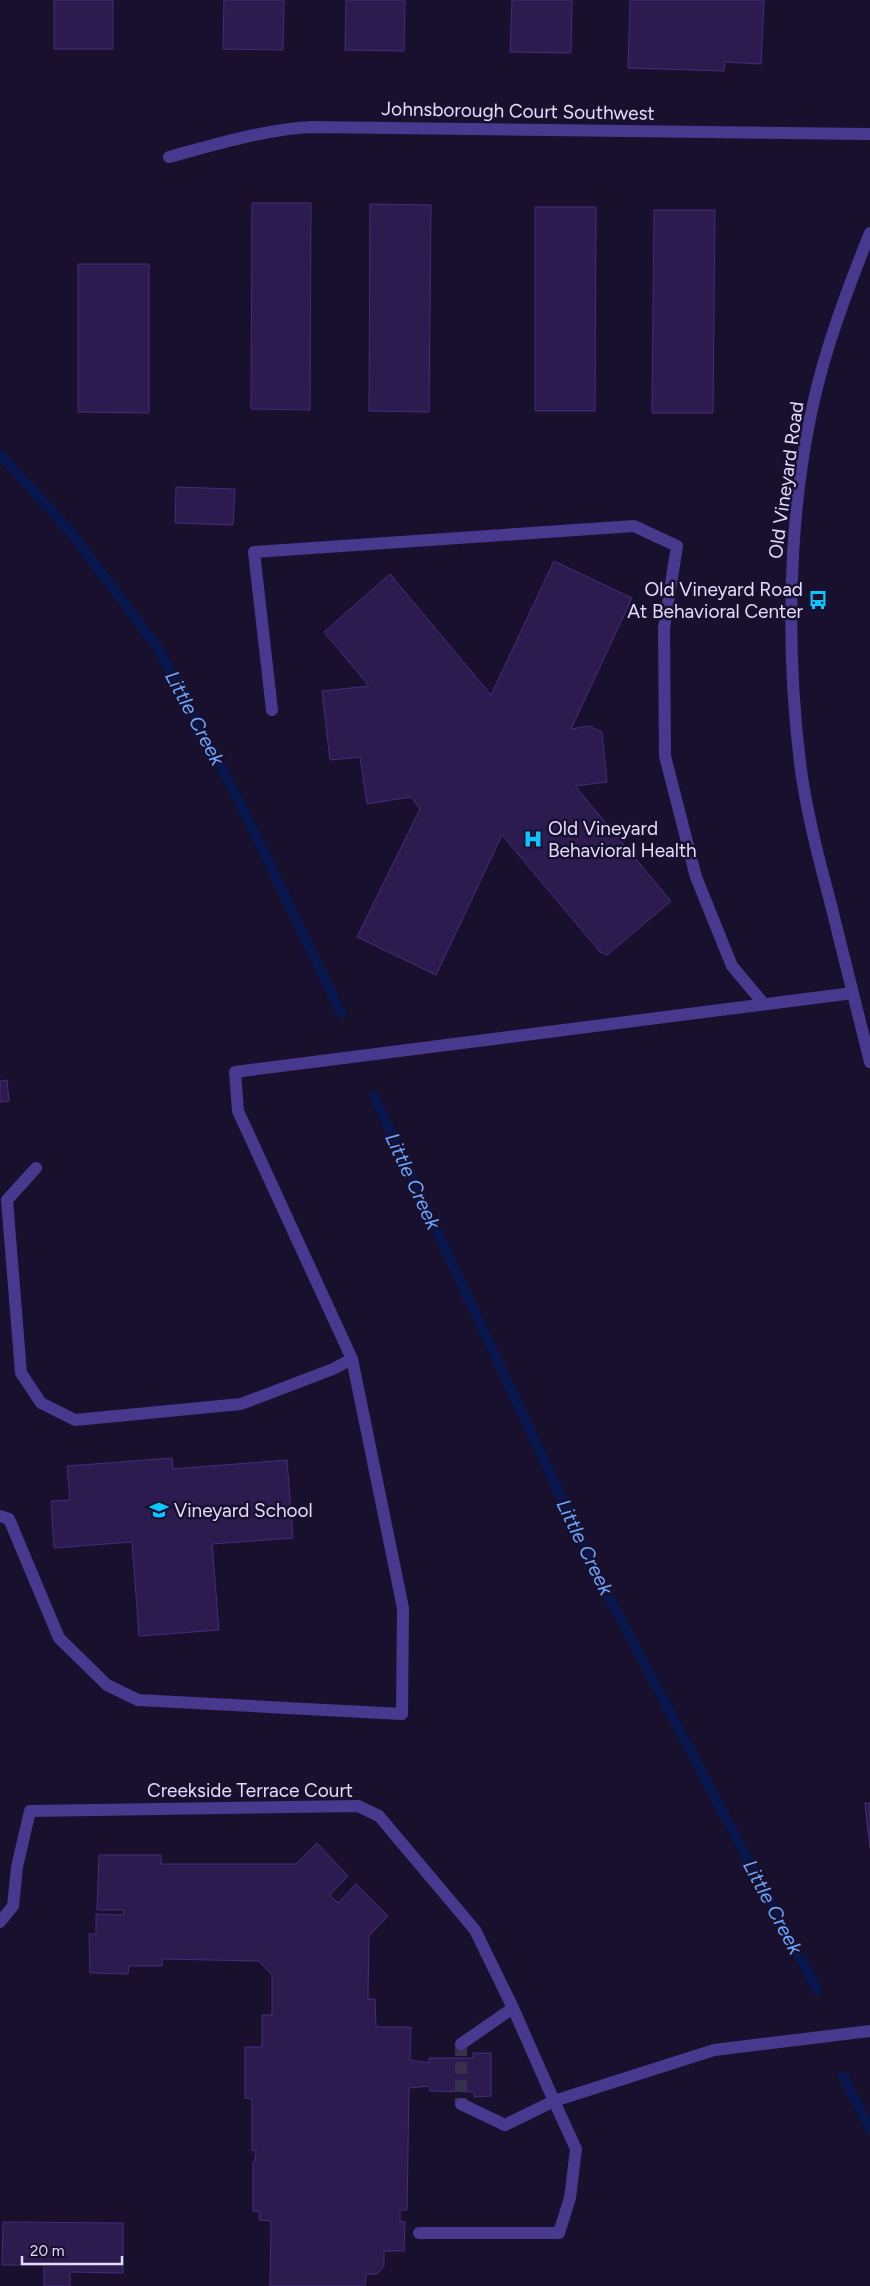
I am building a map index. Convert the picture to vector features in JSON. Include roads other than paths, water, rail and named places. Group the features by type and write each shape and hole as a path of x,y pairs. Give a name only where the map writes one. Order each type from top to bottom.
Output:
{"street":[{"name":"Johnsborough Court Southwest","path":"170,157 249,135 280,129 311,127 870,134"},
{"name":"Old Vineyard Road","path":"870,233 854,270 828,347 807,435 796,526 792,598 793,678 800,765 817,851 870,1062"},
{"path":"272,710 254,552 634,526 677,546 664,628 665,756 696,877 732,966 764,1003"},
{"path":"0,1516 9,1519 59,1638 107,1685 138,1700 402,1714 403,1608 352,1359 238,1111 235,1072 853,993"},
{"path":"36,1168 7,1200 21,1373 41,1403 75,1420 241,1404 333,1369 352,1359"},
{"name":"Creekside Terrace Court","path":"0,1922 13,1906 17,1867 30,1811 358,1806 379,1816 475,1930 513,2008 576,2149 570,2198 559,2233 419,2233"},
{"path":"461,2044 513,2008"},
{"path":"461,2104 505,2125 554,2101 714,2050 870,2031"}],"waterway":[{"name":"Little Creek","path":"0,454 73,535 158,648 242,807 341,1013"},
{"name":"Little Creek","path":"374,1096 599,1578 817,1990"},
{"name":"Little Creek","path":"843,2076 870,2129"}],"tunnel":[{"path":"461,2044 461,2104"}],"place":[{"name":"Old Vineyard Road At Behavioral Center","path":"818,600"},
{"name":"Old Vineyard Behavioral Health","path":"533,839"},
{"name":"Vineyard School","path":"159,1510"}]}
